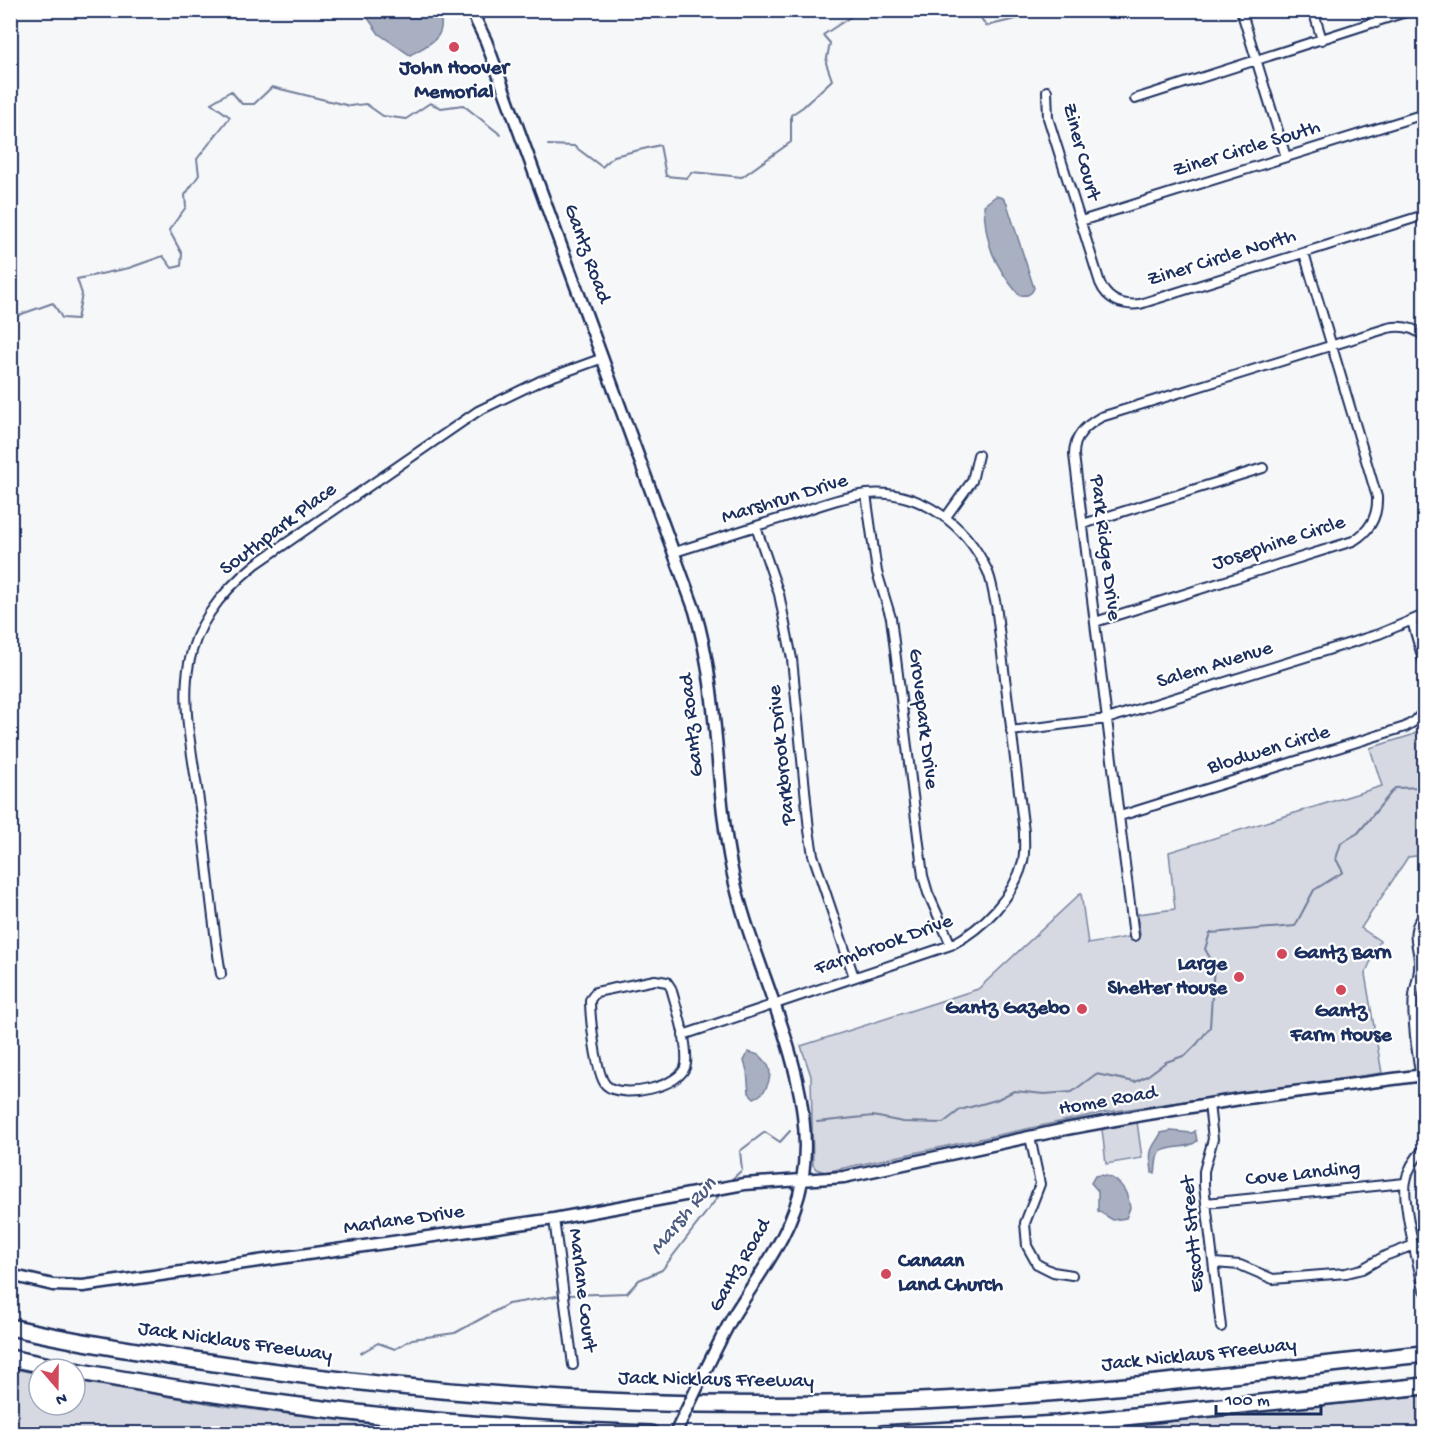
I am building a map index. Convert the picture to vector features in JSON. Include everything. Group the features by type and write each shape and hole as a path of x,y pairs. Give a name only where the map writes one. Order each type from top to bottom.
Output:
{"highway":[{"name":"Jack Nicklaus Freeway","path":"10,1327 156,1354 349,1381 522,1396 705,1404 873,1402 1041,1393 1425,1354"},
{"path":"10,1358 27,1361"},
{"path":"87,1373 239,1398 414,1419 507,1427 651,1434"},
{"path":"882,1434 1057,1424 1425,1386"}],"main road":[{"name":"Gantz Road","path":"471,10 486,41 695,611 705,653 721,804 732,873 791,1059 802,1105 804,1136 802,1181 780,1245 734,1316 675,1434"},
{"name":"Home Road","path":"802,1181 876,1172 1030,1137 1209,1104 1423,1075"},
{"name":"Marlane Drive","path":"10,1275 53,1285 83,1286 554,1219 727,1187 802,1181"}],"street":[{"path":"1241,10 1286,157"},
{"path":"1313,10 1322,40"},
{"path":"1372,10 1376,23"},
{"path":"1135,99 1412,10"},
{"name":"Ziner Court","path":"1047,91 1048,117 1081,221"},
{"name":"Ziner Circle South","path":"1081,221 1425,114"},
{"name":"Ziner Circle North","path":"1081,221 1102,288 1109,296 1124,304 1140,304 1425,215"},
{"name":"Josephine Circle","path":"1095,622 1353,541 1367,530 1376,514 1377,497 1304,253"},
{"name":"Park Ridge Drive","path":"1134,936 1074,448 1079,435 1092,422 1101,417 1395,326 1410,328 1425,336"},
{"name":"Southpark Place","path":"221,974 185,700 191,652 215,604 256,564 478,411 540,381 603,358"},
{"path":"946,517 972,482 978,455"},
{"path":"1083,524 1263,468"},
{"name":"Marshrun Drive","path":"675,552 833,502 866,494 906,499 931,508 946,517 973,544 988,571 996,605 1008,710"},
{"name":"Grovepark Drive","path":"866,494 877,572 891,618 923,876 951,945"},
{"name":"Parkbrook Drive","path":"756,526 780,594 792,659 813,855 854,977"},
{"name":"Salem Avenue","path":"1011,730 1107,719 1379,634 1425,615"},
{"path":"1412,621 1425,663"},
{"name":"Farmbrook Drive","path":"683,1035 951,945 964,938 997,909 1015,884 1024,859 1024,832 1008,710"},
{"name":"Blodwen Circle","path":"1120,816 1396,730 1415,721 1425,711"},
{"path":"1425,916 1416,926 1414,935 1419,955 1414,1013 1425,1094"},
{"path":"655,980 667,982 683,1035 686,1065 684,1072 677,1079 648,1090 620,1092 607,1086 602,1080 590,1009 592,996 596,992 655,980"},
{"name":"Escott Street","path":"1209,1104 1213,1139 1204,1171 1221,1327"},
{"path":"1030,1137 1040,1184 1025,1223 1027,1246 1037,1264 1053,1272 1072,1275"},
{"path":"1425,1149 1412,1166 1405,1183 1414,1245 1425,1290"},
{"name":"Cove Landing","path":"1206,1203 1405,1183"},
{"name":"Marlane Court","path":"554,1219 573,1365"},
{"path":"1214,1263 1240,1265 1273,1279 1346,1273 1362,1269 1385,1256 1414,1245"}],"shaded area":[{"path":"1421,730 1424,733 1424,855 1408,857 1361,928 1380,941 1365,974 1382,1073 1101,1113 825,1172 816,1169 813,1165 811,1076 801,1046 978,989 1081,893 1088,944 1140,935 1138,914 1175,909 1169,852 1382,786 1370,748"},
{"path":"1137,1122 1142,1158 1106,1164 1102,1129"},
{"path":"10,1368 27,1372 27,1417 87,1417 87,1383 231,1407 390,1426 488,1433 11,1433"},
{"path":"1424,1395 1424,1433 1032,1433 1139,1425"}],"water":[{"path":"363,11 439,11 441,28 435,39 410,55 379,34"},
{"path":"996,196 1003,198 1007,204 1034,288 1028,294 1019,295 1010,284 997,264 989,243 984,205"},
{"path":"748,1052 762,1058 768,1066 770,1076 763,1092 754,1098 749,1093 744,1061"},
{"path":"1171,1131 1192,1133 1195,1131 1197,1141 1159,1153 1155,1173 1152,1173 1150,1157 1153,1147 1161,1133"},
{"path":"1095,1176 1112,1178 1121,1185 1127,1195 1130,1208 1126,1218 1113,1220 1098,1211 1098,1191 1091,1183"}],"waterway":[{"path":"548,145 574,146 602,167 614,156 660,145 666,176 687,178 692,172 742,177 791,142 791,115 832,80 826,63 830,43 823,35 861,10"},
{"path":"884,10 894,10"},
{"path":"976,10 986,26 1020,18 1022,10"},
{"path":"10,326 14,326 13,317 53,303 62,318 77,319 82,294 77,279 129,268 163,256 172,268 181,266 182,254 169,230 186,207 185,195 199,175 197,159 230,117 211,103 231,91 242,104 254,104 272,87 350,106 366,104 383,116 406,119 430,103 441,108 463,105 501,135"},
{"name":"Marsh Run","path":"817,1122 873,1116 903,1122 943,1123 960,1110 996,1100 1014,1091 1044,1094 1072,1092 1096,1074 1135,1082 1166,1062 1186,1055 1210,1027 1214,965 1205,949 1210,933 1295,926 1314,890 1343,872 1336,859 1341,843 1358,833 1395,788 1424,787"},
{"name":"Marsh Run","path":"730,1181 742,1170 740,1151 765,1132 780,1142 790,1131"},
{"name":"Marsh Run","path":"569,1295 627,1293 639,1280 662,1270 721,1193"},
{"name":"Marsh Run","path":"361,1353 378,1343 395,1349 412,1339 455,1333 508,1304 557,1296"}],"place":[{"name":"John Hoover Memorial","path":"454,47"},
{"name":"Gantz Barn","path":"1282,954"},
{"name":"Large Shelter House","path":"1239,977"},
{"name":"Gantz Farm House","path":"1341,990"},
{"name":"Gantz Gazebo","path":"1082,1009"},
{"name":"Canaan Land Church","path":"886,1274"}]}
